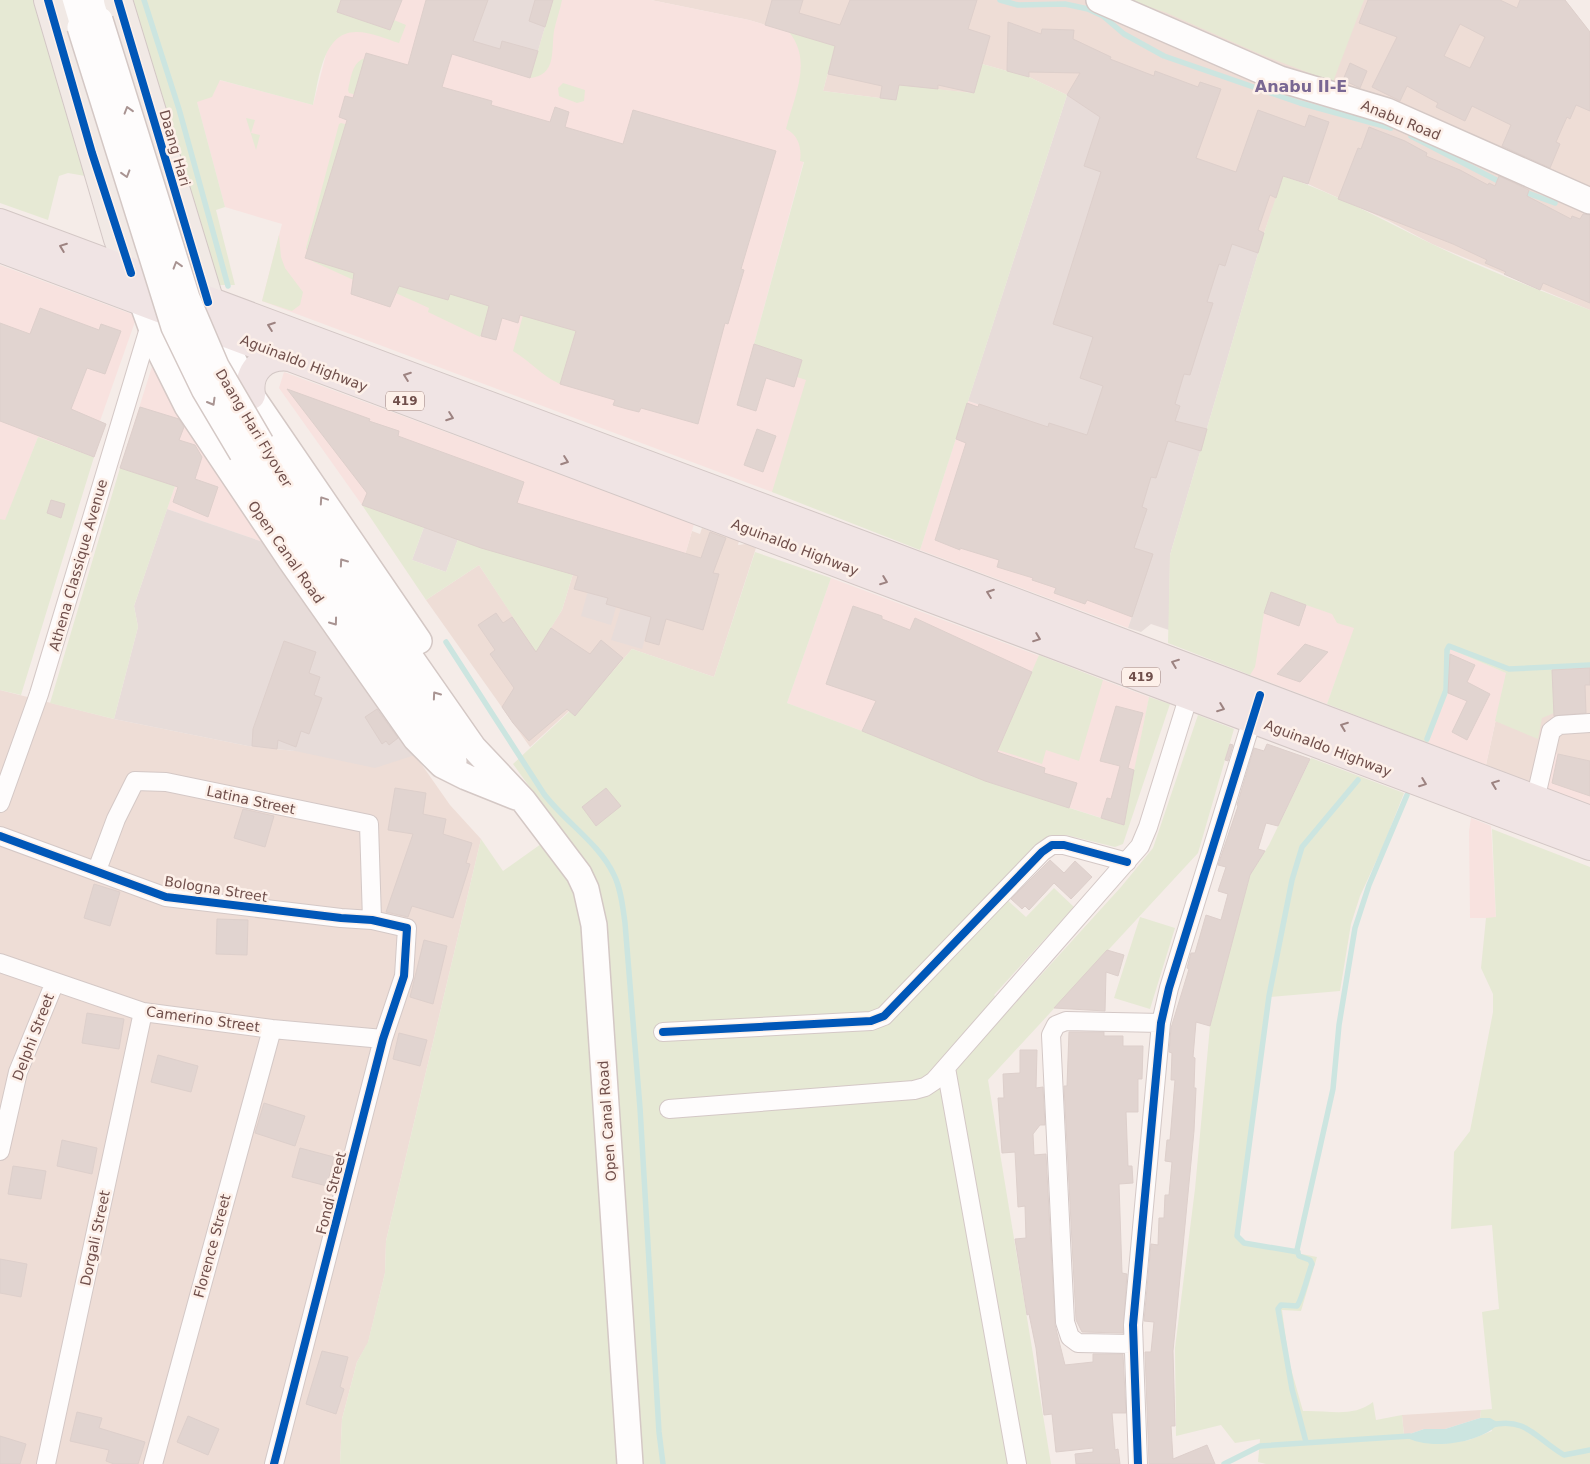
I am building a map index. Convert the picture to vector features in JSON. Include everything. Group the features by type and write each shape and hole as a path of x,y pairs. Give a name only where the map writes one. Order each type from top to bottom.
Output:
{"highway":[{"name":"Aguinaldo Highway","path":"0,223 1532,812 1590,846"},
{"name":"Aguinaldo Highway","path":"0,248 146,313 219,331 290,357 1189,695 1256,707"},
{"path":"245,384 251,380 258,366 272,357 290,357"},
{"name":"Aguinaldo Highway","path":"1532,812 1590,820"}],"main road":[{"path":"48,0 111,216 146,313"},
{"name":"Daang Hari Flyover","path":"72,0 98,12 184,290 206,347 313,539 466,777"},
{"name":"Anabu Road","path":"1099,0 1280,78 1387,111 1590,201"},
{"name":"Daang Hari","path":"98,12 177,199 208,302 219,331"},
{"path":"111,216 120,229 127,234 144,238 152,236 168,226 174,218 177,199"},
{"name":"Open Canal Road","path":"146,313 166,365 187,406 291,561 416,739 442,765 523,800 579,874 586,889 594,925 630,1464"},
{"path":"219,331 245,384 490,744 523,800"},
{"path":"187,406 186,398 191,382 209,367 225,366 245,384"},
{"name":"Daang Hari Flyover","path":"313,539 473,747 523,800"}],"street":[{"name":"Athena Classique Avenue","path":"0,803 42,685 146,313"},
{"path":"669,1109 914,1090 925,1087 934,1081 1127,862 1144,837 1189,695"},
{"path":"1138,1464 1132,1344 1161,1023 1169,988 1256,707"},
{"path":"1532,812 1551,732 1560,725 1590,723"},
{"name":"Latina Street","path":"97,870 116,819 135,781 166,782 369,824 372,920"},
{"name":"Bologna Street","path":"0,836 97,870 166,897 331,917 372,920 407,928"},
{"path":"663,1032 871,1021 884,1016 1042,852 1052,845 1064,844 1127,862"},
{"name":"Fondi Street","path":"274,1464 383,1039 404,976 407,928"},
{"name":"Camerino Street","path":"0,963 142,1012 272,1029 383,1039"},
{"name":"Delphi Street","path":"0,1151 18,1072 55,982"},
{"name":"Dorgali Street","path":"46,1464 142,1012"},
{"path":"1132,1344 1078,1343 1070,1337 1064,1322 1051,1035 1056,1025 1066,1021 1161,1023"},
{"name":"Florence Street","path":"153,1464 272,1029"},
{"path":"946,1068 1017,1464"}],"shaded area":[{"path":"402,0 476,0 530,78 553,0 651,0 749,20 835,46 754,344 815,365 775,493 262,301 282,224 225,207 189,72 313,105 337,12 390,29"},
{"path":"476,0 553,0 530,78 455,55"},
{"path":"651,0 1565,0 1590,32 1590,310 1432,244 1389,221 1308,184 1284,176 1264,233 1177,196 1199,151 1116,127 1067,95 1029,77 982,64 974,93 899,86 896,100 823,91 835,46 749,20"},
{"path":"1067,95 1116,127 1199,151 1177,196 1264,233 1170,555 1169,630 1151,624 1141,632 1128,628 1141,590 1048,427 968,401"},
{"path":"0,265 137,316 100,421 106,424 94,457 38,437 5,521 0,519"},
{"path":"156,354 266,543 167,509 175,486 120,468"},
{"path":"284,372 694,524 671,603 362,505 279,388"},
{"path":"968,401 1048,427 1141,589 1128,628 920,550"},
{"path":"167,509 266,543 415,755 375,768 295,751 248,746 114,719 138,627 134,606"},
{"path":"424,527 458,539 446,572 412,560"},
{"path":"702,528 739,541 738,545 746,544 756,548 714,677 632,649 575,715 569,711 530,747 426,600 479,565 536,651 562,610 573,574 671,603 692,531 700,534"},
{"path":"831,578 1149,697 1124,825 985,781 787,703"},
{"path":"591,580 621,589 611,625 581,616"},
{"path":"1265,585 1359,616 1327,704 1250,675"},
{"path":"621,608 651,617 642,649 611,640"},
{"path":"1450,649 1506,673 1486,765 1428,743 1449,690"},
{"path":"1590,668 1590,805 1486,765 1506,673"},
{"path":"0,690 114,719 248,746 295,751 415,755 450,805 481,839 386,1241 385,1273 368,1343 357,1362 342,1419 340,1464 0,1464"},
{"path":"1553,753 1590,761 1590,805 1546,788"},
{"path":"1471,818 1491,826 1496,918 1470,918 1469,831"},
{"path":"1481,1410 1480,1418 1445,1429 1424,1429 1404,1436 1402,1415"}],"green space":[{"path":"0,0 41,0 91,177 68,173 59,176 48,220 0,203"},
{"path":"127,0 341,0 337,12 390,29 394,20 406,25 399,43 362,32 345,34 336,40 329,48 324,59 313,105 220,80 212,97 197,102 225,207 216,210 235,285 218,285"},
{"path":"553,0 562,0 554,31 551,61 545,72 530,78"},
{"path":"1135,0 1364,0 1333,82 1262,55 1167,13 1135,2"},
{"path":"789,32 835,46 823,91 896,100 899,85 973,93 982,64 1029,77 1067,95 920,550 772,492 806,380 797,377 802,360 754,344 804,162 800,161 800,146 796,138 786,129 797,92 801,67 796,43"},
{"path":"365,58 361,96 349,93 351,76 355,67 357,63"},
{"path":"563,83 585,90 584,101 577,103 559,96 558,88"},
{"path":"246,118 255,120 251,133 260,135 256,150"},
{"path":"339,124 352,126 369,261 358,282 314,262 310,259 306,248"},
{"path":"1283,176 1340,199 1471,262 1590,310 1590,668 1552,670 1554,713 1542,718 1538,739 1495,721 1506,673 1450,649 1449,690 1428,743 1327,704 1354,628 1337,623 1332,614 1272,593 1264,613 1255,667 1250,675 1168,643 1170,555 1264,233"},
{"path":"279,235 281,257 285,268 303,292 300,305 292,311 262,301"},
{"path":"395,269 492,298 480,337 428,312 429,308 389,290"},
{"path":"525,308 529,317 576,331 560,384 547,377 513,351"},
{"path":"38,437 94,457 21,695 0,690 0,519 5,520"},
{"path":"120,468 175,486 134,606 138,627 114,719 50,703"},
{"path":"362,505 424,527 412,560 446,572 458,539 573,574 562,610 536,652 479,565 426,600"},
{"path":"755,552 831,578 787,703 985,781 1123,825 1149,697 1170,704 1123,844 1115,847 1066,835 1050,837 1037,846 929,961 941,970 1005,898 1026,917 1054,888 1074,907 994,995 1010,1009 1121,887 1153,848 1198,715 1234,729 1198,853 988,1080 1051,1464 643,1464 604,911 596,879 513,764 570,711 575,715 632,649 714,677"},
{"path":"1039,655 1103,680 1079,761 1046,750 1042,764 998,750"},
{"path":"1311,758 1404,793 1384,844 1360,896 1351,924 1340,991 1269,997 1237,1236 1244,1243 1317,1257 1301,1311 1282,1310 1289,1362 1303,1411 1349,1412 1365,1407 1373,1402 1376,1420 1402,1415 1404,1436 1441,1444 1469,1440 1492,1431 1490,1418 1480,1418 1481,1410 1492,1409 1482,1312 1499,1309 1492,1225 1451,1229 1454,1152 1470,1131 1493,1012 1493,994 1481,968 1486,918 1496,917 1492,829 1590,867 1590,1464 1266,1464 1258,1462 1260,1439 1235,1443 1221,1425 1176,1436 1175,1348 1195,1189 1210,1026 1250,875 1269,845"},
{"path":"481,839 503,871 541,844 564,872 574,890 580,912 617,1464 340,1464 342,1419 357,1362 368,1342 385,1273 386,1241"},
{"path":"1140,917 1175,928 1150,1009 1114,998"}],"water":[{"path":"1480,1418 1490,1418 1499,1423 1480,1436 1453,1443 1426,1443 1414,1441 1404,1436 1424,1429 1445,1429"}],"building":[{"path":"341,0 402,0 390,30 337,12"},
{"path":"426,0 488,0 473,41 500,49 502,41 538,51 530,78 452,54 442,87 492,101 491,105 550,122 555,107 569,112 565,127 623,144 633,110 776,151 741,269 744,270 728,324 725,323 698,424 641,408 639,412 613,405 615,400 560,384 576,331 520,315 518,323 502,318 496,340 481,336 489,306 450,294 448,300 399,286 390,307 351,294 354,273 305,258 347,120 339,117 345,96 353,98 366,53 408,65"},
{"path":"535,0 553,0 545,27 529,21"},
{"path":"772,0 803,0 799,13 840,25 850,0 977,0 968,29 990,36 974,93 938,85 938,89 899,85 896,100 880,98 882,86 828,74 835,46 765,25"},
{"path":"1368,0 1500,0 1517,8 1520,0 1565,0 1590,32 1590,111 1576,105 1570,119 1567,117 1556,142 1560,144 1550,168 1502,146 1511,125 1472,106 1465,121 1436,107 1438,103 1407,86 1400,101 1372,87 1397,37 1359,23","holes":["1460,24 1485,37 1470,68 1444,56"]},
{"path":"1008,22 1041,34 1042,29 1074,30 1073,39 1111,57 1110,59 1154,76 1155,71 1198,87 1200,82 1221,89 1196,158 1236,172 1258,110 1305,127 1309,115 1329,122 1308,184 1283,176 1276,198 1270,195 1258,230 1264,233 1258,253 1232,244 1225,266 1219,264 1207,302 1213,303 1190,375 1184,374 1175,404 1180,406 1175,421 1207,429 1201,451 1168,441 1156,478 1151,477 1142,507 1147,509 1134,548 1153,554 1132,617 1087,600 1085,604 1054,593 1056,588 1032,580 1033,578 997,567 999,560 960,548 960,550 935,540 966,443 956,439 967,403 978,407 979,404 1048,427 1049,423 1087,435 1103,386 1080,378 1093,337 1053,324 1101,172 1084,166 1100,117 1067,95 1080,73 1029,72 1029,77 1007,71"},
{"path":"1350,63 1367,71 1360,88 1343,80"},
{"path":"1369,127 1405,141 1427,153 1426,156 1460,170 1488,185 1489,183 1495,186 1499,176 1529,190 1527,196 1571,219 1572,216 1580,219 1583,214 1590,215 1590,303 1543,283 1540,290 1504,274 1506,272 1485,263 1487,260 1453,244 1338,199 1358,148 1361,149"},
{"path":"40,308 99,330 101,324 121,331 105,374 87,368 71,409 106,424 94,457 0,421 0,323 30,334"},
{"path":"754,344 802,360 794,387 766,378 756,411 737,405"},
{"path":"287,389 399,431 398,436 524,482 517,503 701,558 710,532 726,538 713,573 719,574 703,630 666,619 659,645 645,641 651,617 606,604 608,598 574,589 578,576 481,548 362,505 367,493"},
{"path":"140,407 179,419 184,427 179,440 195,445 202,457 195,479 218,487 208,517 173,502 178,487 120,468"},
{"path":"757,429 776,436 763,472 744,465"},
{"path":"51,500 65,504 61,518 47,513"},
{"path":"1271,592 1306,605 1299,626 1264,613"},
{"path":"853,606 882,616 882,619 910,630 915,618 1032,672 997,752 1045,768 1044,773 1077,783 1069,808 985,781 862,731 876,701 826,684"},
{"path":"496,613 503,623 512,617 536,652 551,628 590,654 601,640 623,658 575,716 567,709 529,741 502,707 514,688 490,654 495,650 478,625"},
{"path":"284,641 316,652 309,673 320,677 314,695 322,698 309,734 301,731 296,747 278,740 277,749 252,746 253,729"},
{"path":"1305,644 1328,652 1300,682 1277,674"},
{"path":"1450,654 1475,665 1467,682 1490,694 1467,740 1452,732 1467,701 1448,693"},
{"path":"1590,668 1590,685 1585,685 1586,713 1554,716 1552,670"},
{"path":"1116,706 1143,713 1128,768 1134,770 1124,825 1101,818 1107,798 1111,799 1120,766 1100,761"},
{"path":"377,709 398,738 389,745 386,741 382,744 365,717"},
{"path":"1230,744 1233,745 1228,761 1225,760"},
{"path":"1267,744 1310,759 1278,826 1266,823 1258,849 1265,851 1250,875 1210,1026 1196,1022 1193,1057 1195,1058 1194,1088 1196,1088 1194,1131 1173,1351 1175,1426 1171,1426 1173,1459 1207,1445 1215,1464 1149,1464 1145,1352 1151,1352 1154,1322 1144,1321 1151,1244 1158,1245 1159,1218 1164,1218 1165,1195 1169,1195 1172,1162 1165,1161 1167,1140 1170,1140 1175,1080 1171,1080 1172,1053 1169,1052 1171,1028 1189,969 1187,968 1191,953 1195,953 1206,915 1221,920 1228,894 1218,891 1226,867 1218,865 1238,806 1254,748 1264,751"},
{"path":"1558,754 1590,761 1590,796 1552,783"},
{"path":"395,788 426,793 423,814 446,819 443,834 472,843 466,863 470,864 453,918 412,906 408,917 386,912 413,834 388,830"},
{"path":"606,788 621,806 596,826 582,807"},
{"path":"243,809 274,816 265,847 234,838"},
{"path":"1050,860 1064,873 1075,861 1092,877 1071,899 1054,883 1029,910 1025,906 1022,909 1011,899"},
{"path":"94,884 120,892 110,926 84,918"},
{"path":"217,919 248,920 247,955 216,954"},
{"path":"424,940 447,946 433,1004 410,997"},
{"path":"1107,950 1124,955 1118,976 1106,972 1105,1011 1054,1008"},
{"path":"87,1013 124,1019 119,1049 82,1043"},
{"path":"1069,1032 1104,1032 1104,1036 1123,1036 1123,1046 1143,1046 1142,1079 1138,1079 1138,1112 1126,1112 1128,1166 1132,1166 1133,1183 1119,1184 1122,1273 1127,1274 1123,1333 1082,1332 1076,1320 1064,1086 1067,1086"},
{"path":"399,1033 427,1040 420,1066 393,1059"},
{"path":"1020,1050 1037,1050 1036,1088 1043,1087 1045,1125 1040,1125 1033,1134 1034,1155 1046,1154 1055,1325 1065,1365 1093,1362 1093,1354 1123,1354 1126,1413 1112,1413 1115,1450 1118,1449 1120,1464 1076,1464 1075,1454 1093,1452 1093,1448 1056,1452 1052,1414 1044,1415 1036,1348 1029,1314 1027,1315 1015,1239 1026,1238 1025,1206 1018,1207 1015,1152 1002,1153 998,1098 1004,1098 1003,1074 1020,1073"},
{"path":"158,1055 198,1066 191,1092 151,1082"},
{"path":"264,1103 305,1116 295,1146 255,1133"},
{"path":"62,1140 97,1148 92,1174 57,1166"},
{"path":"300,1148 334,1157 327,1186 292,1177"},
{"path":"13,1166 46,1171 41,1199 8,1194"},
{"path":"0,1259 27,1264 21,1297 0,1293"},
{"path":"322,1351 348,1357 340,1387 344,1389 336,1414 306,1404"},
{"path":"77,1412 102,1418 99,1428 145,1442 138,1464 114,1464 106,1461 109,1450 70,1441"},
{"path":"188,1416 219,1429 208,1455 177,1442"},
{"path":"0,1436 26,1444 20,1464 0,1464"}],"waterway":[{"path":"144,0 179,109 228,286"},
{"path":"1000,0 1018,5 1065,4 1088,9 1103,16 1124,34 1164,56 1300,103 1391,128"},
{"path":"1411,136 1504,184"},
{"path":"1522,191 1555,203"},
{"path":"446,642 544,794 608,863 620,892 625,923 640,1108 659,1432 663,1464"},
{"path":"1427,739 1446,690 1447,650 1449,646 1509,669 1590,665"},
{"path":"1298,1252 1244,1243 1237,1236 1269,996 1292,880 1302,847 1358,780"},
{"path":"1306,1442 1292,1389 1278,1309 1281,1305 1297,1306 1312,1264 1310,1260 1299,1256 1297,1250 1333,1089 1339,1025 1355,928 1369,885 1407,795"},
{"path":"1491,1425 1503,1423 1522,1426 1564,1455 1590,1450"},
{"path":"1224,1464 1260,1446 1410,1436"}],"cycle path":[{"path":"48,0 92,153 131,273"},
{"path":"118,0 208,302"},
{"path":"1138,1464 1133,1325 1161,1023 1169,988 1260,695"},
{"path":"0,836 166,897 372,920 407,928 404,976 383,1039 274,1464"},
{"path":"663,1032 871,1021 884,1016 1042,852 1052,845 1064,845 1127,862"}],"district":[{"name":"Anabu II-E","path":"1301,86"}]}
